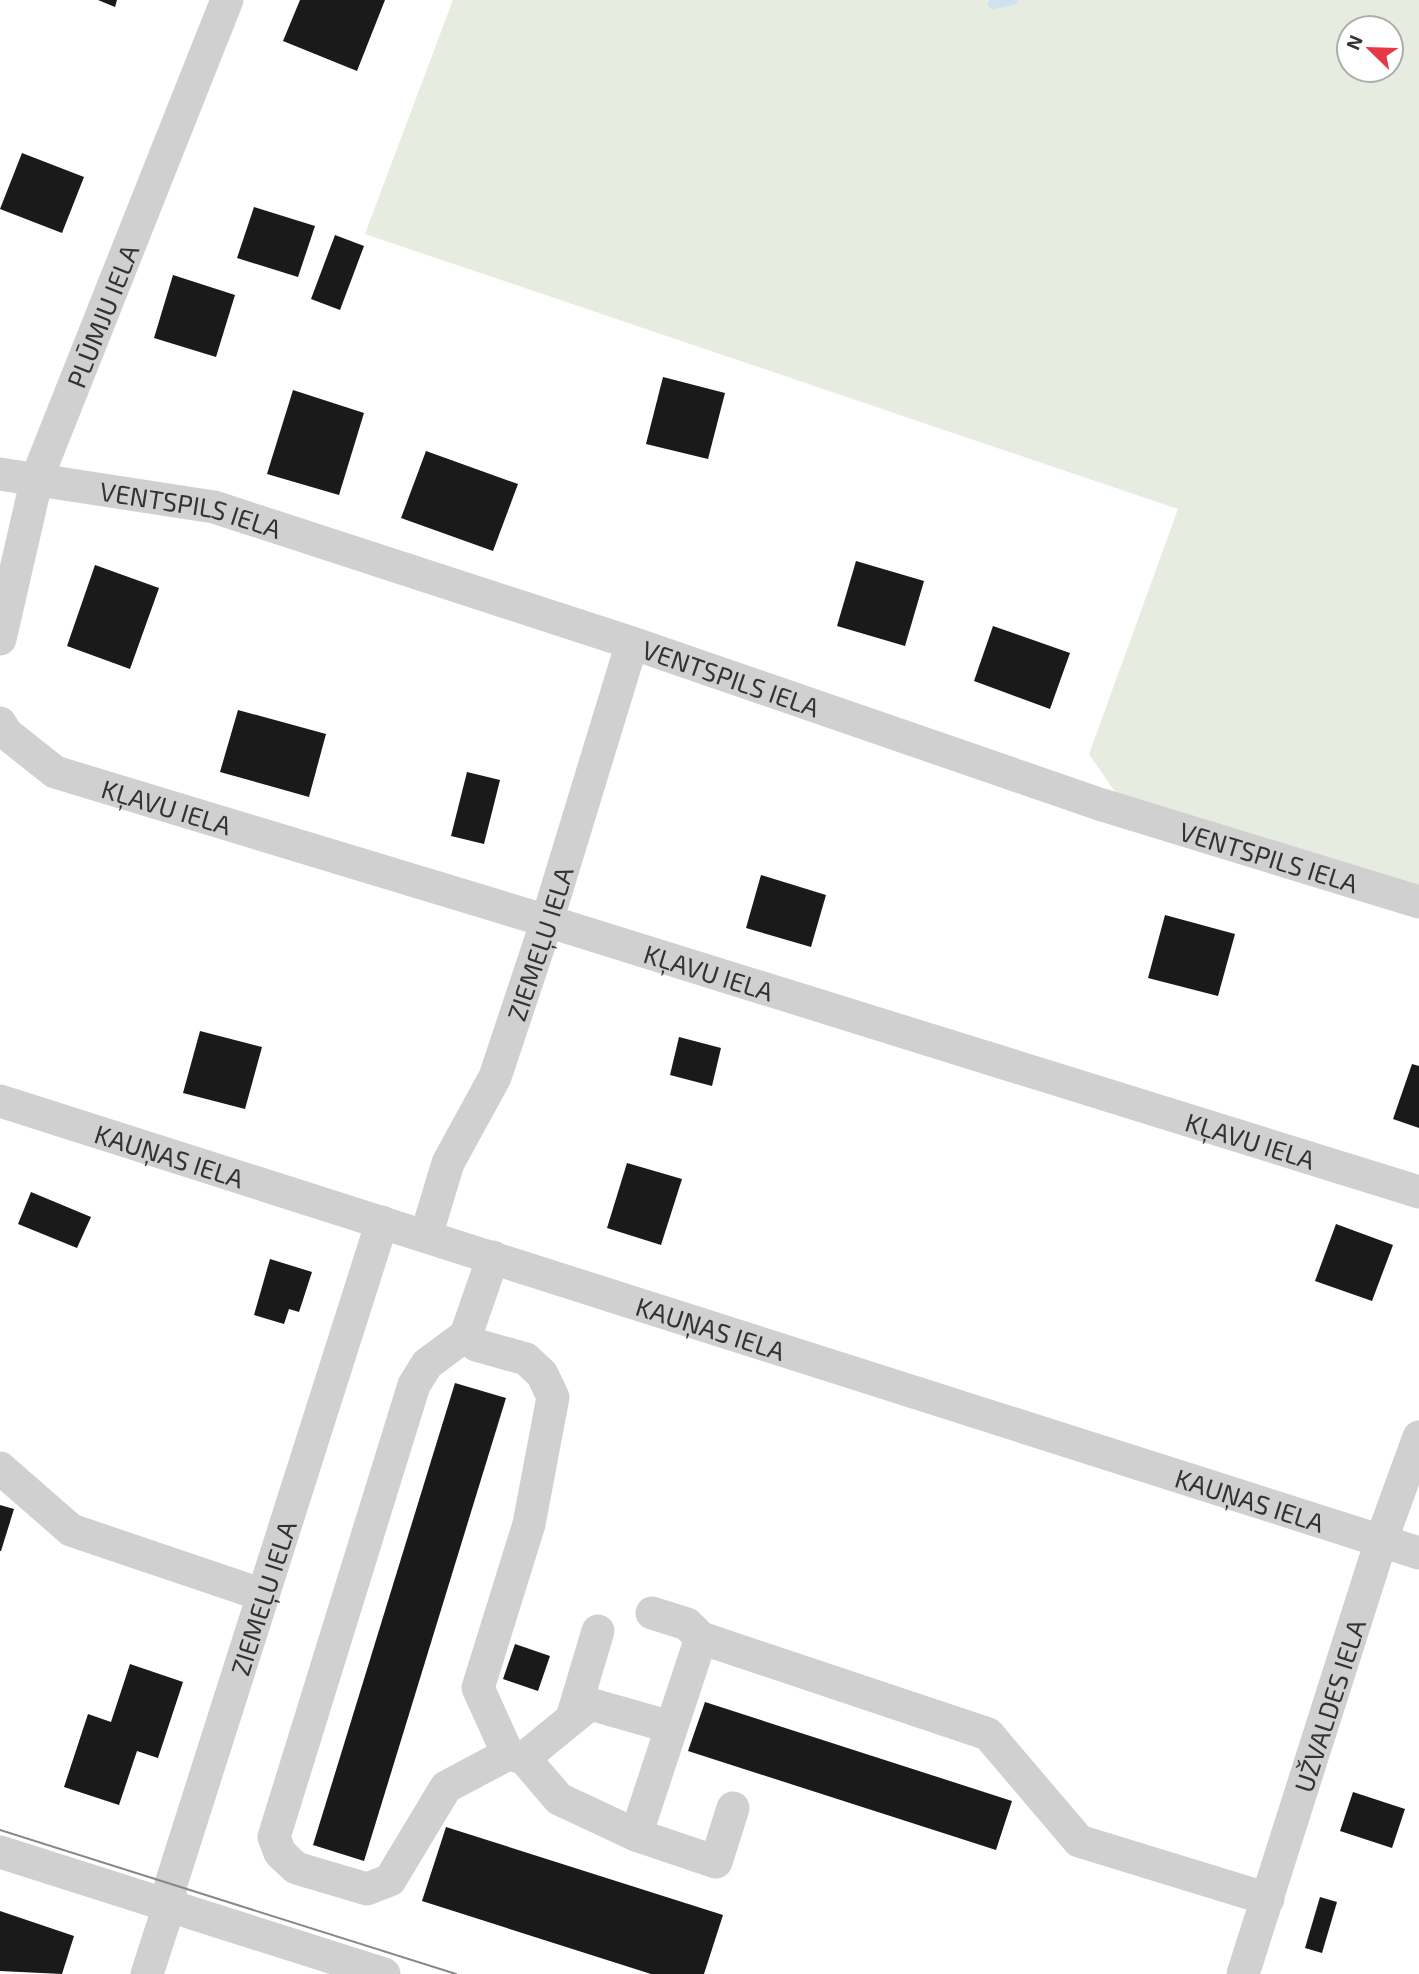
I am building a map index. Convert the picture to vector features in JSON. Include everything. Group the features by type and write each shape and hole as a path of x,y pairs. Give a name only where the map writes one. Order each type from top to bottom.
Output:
{"street":[{"name":"PLŪMJU IELA","path":"0,639 37,478 227,0"},
{"name":"VENTSPILS IELA","path":"0,474 214,507 632,643 1099,804 1419,902"},
{"name":"ZIEMEĻU IELA","path":"426,1236 448,1163 495,1077 547,920 632,643"},
{"name":"KĻAVU IELA","path":"4,728 55,772 547,920 1419,1192"},
{"name":"KAUŅAS IELA","path":"0,1101 1419,1553"},
{"name":"ZIEMEĻU IELA","path":"147,1974 169,1906 171,1884 382,1222"},
{"path":"493,1257 466,1335 427,1364 414,1385 274,1837 280,1853 296,1868 367,1889 390,1880 446,1787 516,1756 590,1704 671,1727"},
{"path":"466,1335 476,1345 526,1359 542,1374 553,1396 529,1524 478,1688 516,1756 559,1799 636,1835 716,1862 733,1808"},
{"name":"UŽVALDES IELA","path":"1243,1974 1381,1541 1419,1437"},
{"path":"0,1468 71,1530 263,1595"},
{"path":"652,1612 687,1624 701,1638 988,1734 1079,1841 1268,1899"},
{"path":"572,1718 598,1631"},
{"path":"636,1835 701,1638"},
{"path":"0,1852 384,1974"}],"shaded area":[{"path":"453,0 1419,0 1419,886 1116,793 1089,754 1178,509 365,234"}],"building":[{"path":"98,0 117,0 115,7"},
{"path":"300,0 385,0 357,71 283,41"},
{"path":"22,153 84,177 62,233 0,209"},
{"path":"254,207 315,226 298,277 237,258"},
{"path":"335,235 364,246 340,310 311,299"},
{"path":"173,275 235,295 216,357 154,338"},
{"path":"663,377 725,393 708,459 646,444"},
{"path":"293,390 364,413 339,495 267,474"},
{"path":"426,451 518,484 493,551 401,518"},
{"path":"856,561 924,581 905,646 837,626"},
{"path":"95,565 159,588 130,669 67,646"},
{"path":"993,626 1070,653 1050,709 974,681"},
{"path":"238,710 326,734 309,797 220,772"},
{"path":"467,772 500,780 484,844 451,836"},
{"path":"761,875 826,895 811,947 746,928"},
{"path":"1165,915 1235,934 1218,996 1148,978"},
{"path":"200,1031 262,1047 245,1109 183,1093"},
{"path":"679,1037 721,1048 712,1086 670,1075"},
{"path":"1412,1064 1419,1066 1419,1128 1393,1119"},
{"path":"627,1163 682,1179 661,1245 607,1228"},
{"path":"31,1192 91,1217 77,1248 18,1224"},
{"path":"1336,1224 1393,1245 1372,1301 1315,1281"},
{"path":"270,1259 312,1272 299,1312 289,1309 284,1324 254,1315"},
{"path":"455,1383 506,1398 364,1861 313,1845"},
{"path":"0,1505 14,1509 1,1551 0,1551"},
{"path":"515,1644 550,1656 538,1691 503,1679"},
{"path":"130,1664 183,1682 158,1758 137,1751 119,1805 64,1787 88,1714 111,1722"},
{"path":"705,1702 1012,1801 996,1850 688,1751"},
{"path":"1353,1792 1405,1809 1392,1848 1340,1831"},
{"path":"446,1827 723,1915 704,1974 651,1974 422,1901"},
{"path":"1320,1897 1337,1902 1322,1953 1305,1948"},
{"path":"0,1911 74,1936 62,1974 0,1971"}],"waterway":[{"path":"993,4 1013,0"}],"tram line":[{"path":"0,1830 456,1974"}]}
